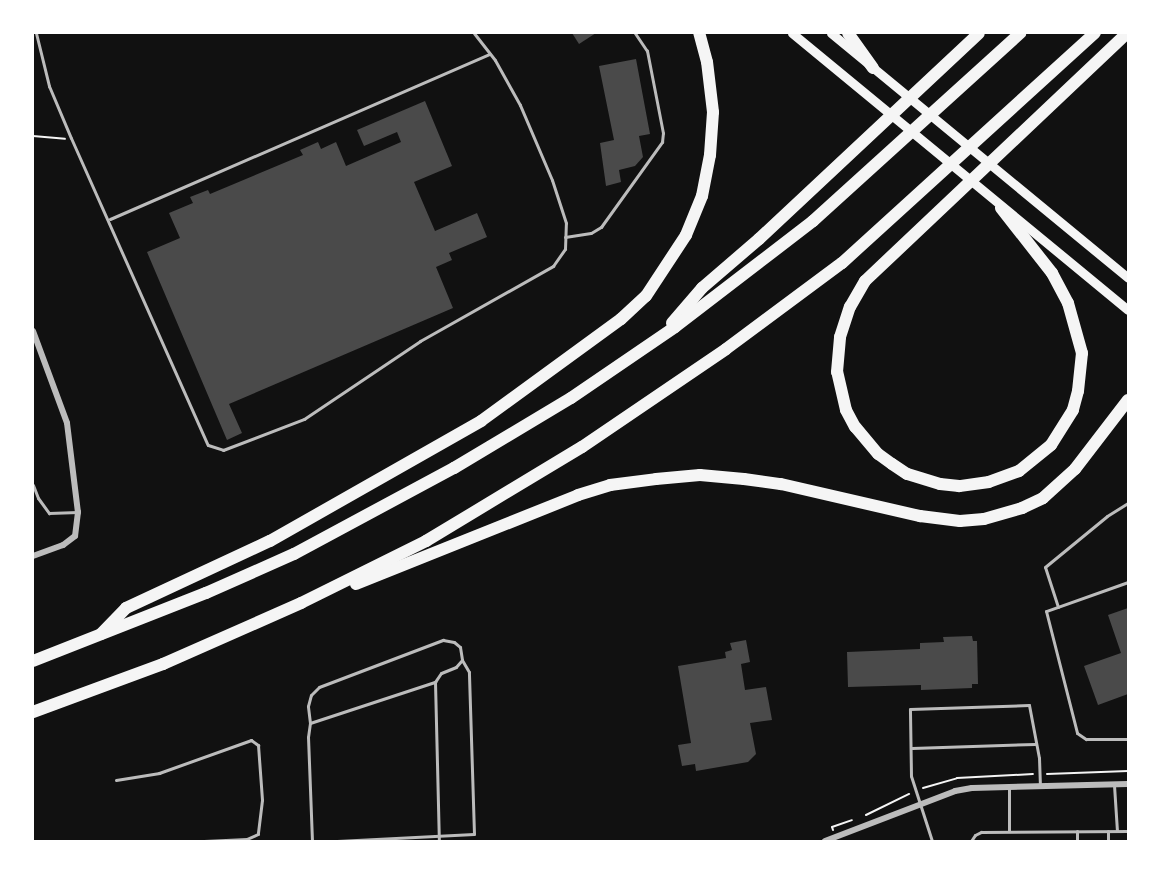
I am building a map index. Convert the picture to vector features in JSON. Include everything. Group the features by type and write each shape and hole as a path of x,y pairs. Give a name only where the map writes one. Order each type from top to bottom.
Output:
{"highway":[{"path":"98,636 126,608 281,535 481,421 604,332 646,296 686,234 702,196 710,155 713,112 707,62 699,33"},
{"path":"848,33 873,68"},
{"path":"657,340 702,288 759,239 980,33"},
{"path":"33,661 265,567 381,509 552,411 657,340 813,221 1020,33"},
{"path":"33,712 163,664 301,603 426,541 591,441 726,349 842,263 1095,33"},
{"path":"1001,208 1052,273 1068,303 1082,353 1078,392 1073,410 1051,445 1019,471 989,482 959,486 940,484 907,474 892,464 878,454 855,427 843,401 837,372 840,337 849,307 865,281 1127,33"},
{"path":"301,603 578,495 610,485 656,479 700,475 744,479 792,486 920,516 960,521 984,519 1022,508 1043,498 1075,469 1128,400"}],"main road":[{"path":"792,33 1001,208 1128,310"},
{"path":"831,33 1128,278"}],"street":[{"path":"33,331 67,423 78,512 75,536 63,545 33,556"},
{"path":"825,841 955,791 1009,787 1128,784"}],"lane":[{"path":"36,33 49,86 208,445 223,450 304,419 420,341 553,266 565,249 566,223 552,180 519,105 490,54 474,33"},
{"path":"565,237 591,233 601,227 662,142 663,134 647,51 635,33"},
{"path":"109,220 490,54"},
{"path":"33,485 38,498 49,513 78,512"},
{"path":"1058,607 1045,567 1107,516 1128,503"},
{"path":"1128,582 1046,611 1077,733 1086,739 1128,739"},
{"path":"312,841 308,737 310,723 308,706 311,695 319,687 443,640 454,642 460,647 462,660 469,672 474,834 439,839 337,841"},
{"path":"310,723 435,681 441,673 456,667 462,660"},
{"path":"435,681 439,839"},
{"path":"932,841 911,776 910,709 1029,705 1040,786"},
{"path":"116,780 159,773 251,740 258,745 262,800 258,834 247,839 204,841"},
{"path":"912,748 1035,744"},
{"path":"1114,785 1117,831"},
{"path":"1009,787 1009,831"},
{"path":"1077,831 1077,841"},
{"path":"1108,831 1108,841"},
{"path":"971,841 981,832 1128,831"}],"path":[{"path":"33,136 71,138"}],"building":[{"path":"572,33 596,33 579,44"},
{"path":"636,59 650,134 639,136 643,157 635,166 619,170 621,182 606,186 600,143 614,140 599,66"},
{"path":"425,101 452,166 414,182 435,231 477,213 487,237 449,253 452,260 436,267 453,308 229,404 242,433 227,440 147,252 180,238 169,213 193,203 190,197 208,190 210,194 303,155 300,150 318,142 321,149 336,142 346,166 401,142 397,132 364,146 357,130"},
{"path":"1128,608 1128,694 1098,705 1084,666 1121,653 1108,615"},
{"path":"972,636 973,641 977,641 978,684 972,684 972,688 921,690 921,685 848,687 847,652 920,649 920,643 944,642 943,637"},
{"path":"746,640 750,662 741,664 745,690 766,687 772,720 750,723 756,754 748,762 696,771 695,764 682,766 678,745 691,743 678,666 726,658 725,652 732,650 730,643"}]}
